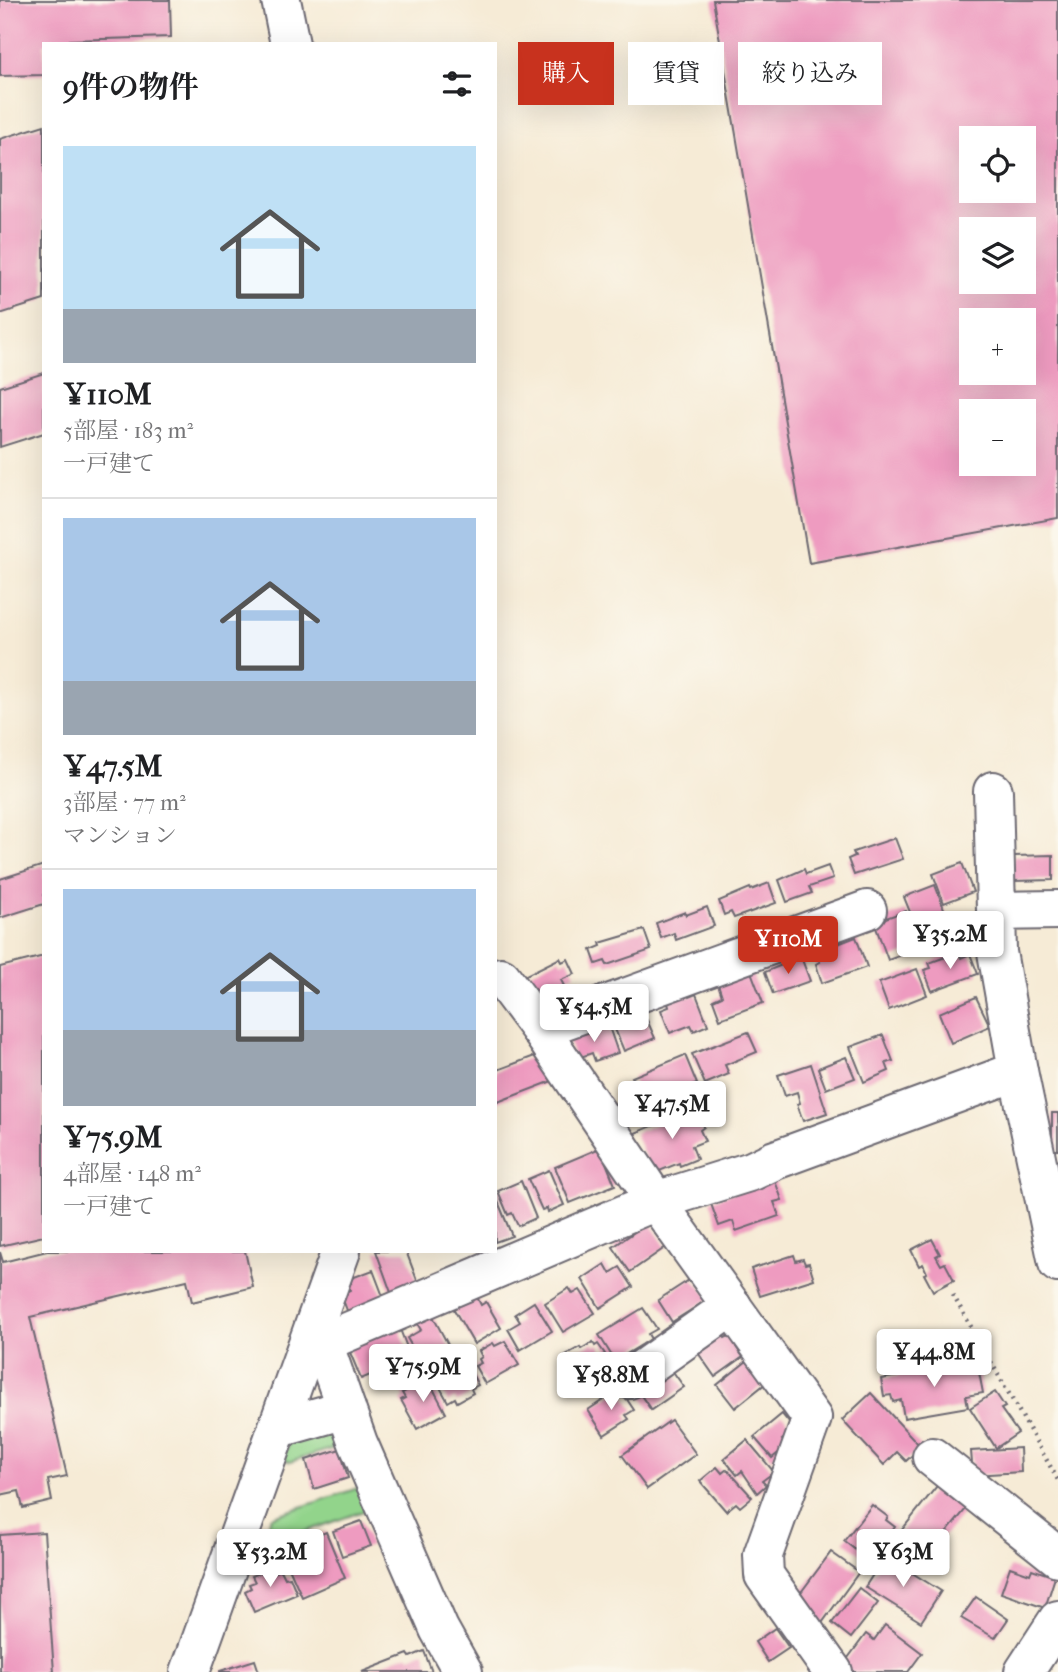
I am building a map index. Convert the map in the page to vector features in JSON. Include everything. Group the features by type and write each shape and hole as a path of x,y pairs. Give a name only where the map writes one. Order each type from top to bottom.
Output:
{"street":[{"path":"281,0 290,42"},
{"path":"993,791 997,952 1018,1070 1058,1263"},
{"path":"540,1029 867,910"},
{"path":"996,911 1058,910"},
{"path":"501,977 540,1029 656,1201 813,1418 763,1555 764,1575 833,1672"},
{"path":"311,1341 336,1337 656,1201 752,1171 775,1160 1018,1070"},
{"path":"190,1672 311,1341 340,1253"},
{"path":"629,1379 732,1306"},
{"path":"311,1341 330,1360 358,1443 439,1629 463,1672"},
{"path":"279,1428 346,1409"},
{"path":"932,1457 1058,1557"},
{"path":"1024,1672 1058,1620"}],"path":[{"path":"953,1295 1058,1480"}],"green space":[{"path":"331,1424 350,1443 290,1462 283,1458 291,1439"},
{"path":"367,1485 375,1507 259,1548 271,1517"}],"building":[{"path":"0,0 170,0 171,37 42,42 42,75 0,76"},
{"path":"713,0 1058,0 1058,518 809,563 724,65 724,42 720,42"},
{"path":"42,126 42,301 0,314 0,139"},
{"path":"42,374 42,434 0,447 0,387"},
{"path":"895,838 903,859 854,875 848,859 855,856 853,852"},
{"path":"1053,855 1053,880 1013,881 1013,856"},
{"path":"962,863 973,892 944,903 933,874"},
{"path":"42,866 42,905 0,918 0,879"},
{"path":"828,866 833,879 809,887 812,893 787,902 779,880 804,869 806,874"},
{"path":"769,883 776,903 734,918 731,912 724,915 719,901"},
{"path":"935,885 952,930 922,942 904,897"},
{"path":"707,907 714,926 676,940 674,933 661,938 656,923"},
{"path":"906,911 919,949 888,960 874,922"},
{"path":"644,930 651,950 607,965 605,961 596,964 591,950 601,946 600,943"},
{"path":"856,937 867,967 822,983 816,964 820,962 817,952"},
{"path":"959,952 961,958 970,954 978,974 932,991 924,970 931,968 929,963"},
{"path":"42,956 42,1236 0,1246 0,967"},
{"path":"801,957 810,981 773,994 765,972"},
{"path":"560,958 562,962 568,959 575,974 561,980 564,986 528,1001 518,979"},
{"path":"750,969 763,1003 720,1019 713,1000 722,996 717,981"},
{"path":"917,969 927,995 889,1010 879,983"},
{"path":"687,992 689,997 696,994 708,1025 694,1031 691,1025 670,1033 661,1010"},
{"path":"976,997 990,1026 951,1043 939,1013"},
{"path":"632,1014 635,1021 644,1017 645,1021 647,1020 655,1038 624,1051 612,1022"},
{"path":"608,1024 618,1053 595,1061 592,1053 575,1059 567,1038"},
{"path":"748,1032 757,1052 725,1065 729,1074 705,1084 692,1054"},
{"path":"883,1035 893,1061 886,1063 889,1071 864,1082 850,1047"},
{"path":"540,1054 555,1080 497,1102 497,1070"},
{"path":"685,1055 697,1084 644,1106 632,1077"},
{"path":"846,1057 855,1078 826,1089 818,1068"},
{"path":"811,1064 827,1113 803,1121 797,1104 800,1103 797,1092 785,1096 778,1075"},
{"path":"696,1108 704,1127 700,1130 705,1141 692,1146 697,1159 652,1174 635,1133"},
{"path":"1052,1113 1058,1113 1058,1150 1052,1150"},
{"path":"600,1148 615,1185 570,1203 555,1167"},
{"path":"549,1170 564,1205 548,1212 547,1208 542,1210 528,1179"},
{"path":"774,1178 782,1200 774,1202 779,1216 736,1231 733,1221 719,1226 710,1201"},
{"path":"521,1181 536,1218 518,1226 512,1213 508,1215 498,1191"},
{"path":"497,1199 512,1236 497,1241"},
{"path":"649,1222 666,1247 630,1272 613,1247"},
{"path":"932,1239 940,1254 936,1256 941,1265 945,1263 954,1280 933,1291 924,1274 927,1273 923,1264 919,1266 911,1250"},
{"path":"0,1252 3,1262 42,1252 245,1253 253,1287 192,1302 187,1280 30,1317 67,1476 48,1480 52,1501 23,1508 19,1491 0,1495"},
{"path":"377,1253 407,1253 420,1288 393,1298"},
{"path":"794,1255 796,1261 803,1259 805,1264 809,1263 814,1279 760,1296 751,1269"},
{"path":"605,1264 610,1273 620,1267 633,1287 600,1308 582,1279"},
{"path":"373,1270 384,1299 348,1313 342,1297 350,1290 349,1279"},
{"path":"692,1278 710,1298 672,1322 658,1300"},
{"path":"569,1288 573,1294 580,1290 595,1313 563,1332 545,1303"},
{"path":"475,1293 481,1305 486,1302 501,1328 474,1344 452,1306"},
{"path":"534,1302 552,1331 520,1350 508,1329 520,1322 515,1314"},
{"path":"643,1308 657,1329 648,1334 651,1339 615,1361 599,1335"},
{"path":"430,1311 453,1354 425,1369 407,1338 421,1330 415,1320"},
{"path":"398,1324 411,1358 361,1379 347,1345"},
{"path":"719,1329 725,1338 733,1334 740,1344 736,1347 743,1357 715,1377 694,1347"},
{"path":"505,1341 519,1365 485,1384 475,1366 481,1363 479,1351 493,1343 495,1346"},
{"path":"593,1342 595,1346 598,1344 605,1354 602,1356 605,1359 577,1376 564,1356"},
{"path":"747,1361 766,1383 735,1408 717,1385"},
{"path":"977,1362 983,1393 966,1396 968,1407 904,1418 901,1400 893,1402 891,1395 884,1396 881,1379"},
{"path":"466,1363 478,1385 471,1389 473,1393 457,1402 455,1398 448,1402 436,1380"},
{"path":"669,1366 684,1387 651,1410 636,1388"},
{"path":"428,1379 446,1413 417,1429 401,1400 405,1398 402,1393"},
{"path":"620,1389 634,1410 626,1415 629,1419 604,1435 588,1410"},
{"path":"995,1392 1005,1407 1001,1409 1018,1433 996,1448 970,1408"},
{"path":"871,1393 921,1447 906,1461 897,1452 884,1465 842,1420"},
{"path":"782,1414 795,1430 782,1440 787,1446 772,1458 754,1437"},
{"path":"671,1420 696,1454 647,1489 622,1455"},
{"path":"747,1440 774,1472 762,1481 766,1485 757,1493 742,1471 737,1475 724,1459"},
{"path":"1020,1448 1021,1472 973,1475 971,1451"},
{"path":"340,1449 348,1478 314,1489 306,1460"},
{"path":"717,1467 722,1473 727,1469 752,1497 740,1507 736,1503 726,1511 700,1481"},
{"path":"937,1486 966,1509 925,1559 897,1536"},
{"path":"872,1505 888,1517 886,1520 895,1527 870,1561 844,1541"},
{"path":"361,1521 371,1546 342,1556 333,1531"},
{"path":"44,1532 54,1672 0,1672 0,1535"},
{"path":"326,1532 345,1578 302,1597 287,1563 296,1559 293,1551 306,1546 304,1541"},
{"path":"831,1552 859,1572 822,1623 801,1607 796,1599"},
{"path":"885,1556 941,1591 921,1622 865,1587"},
{"path":"274,1567 276,1572 281,1570 285,1578 290,1577 297,1594 254,1612 245,1591 251,1588 249,1584 255,1582 252,1576"},
{"path":"1010,1567 1030,1574 1032,1569 1055,1577 1045,1608 1001,1593"},
{"path":"859,1588 878,1603 851,1638 832,1623"},
{"path":"976,1597 1008,1619 995,1638 961,1618"},
{"path":"885,1625 922,1653 908,1672 849,1672 842,1666 866,1634 874,1640"},
{"path":"775,1628 789,1648 768,1662 755,1642"},
{"path":"424,1651 432,1672 362,1672 408,1654 410,1657"},
{"path":"255,1660 259,1672 220,1672 220,1671"}]}
